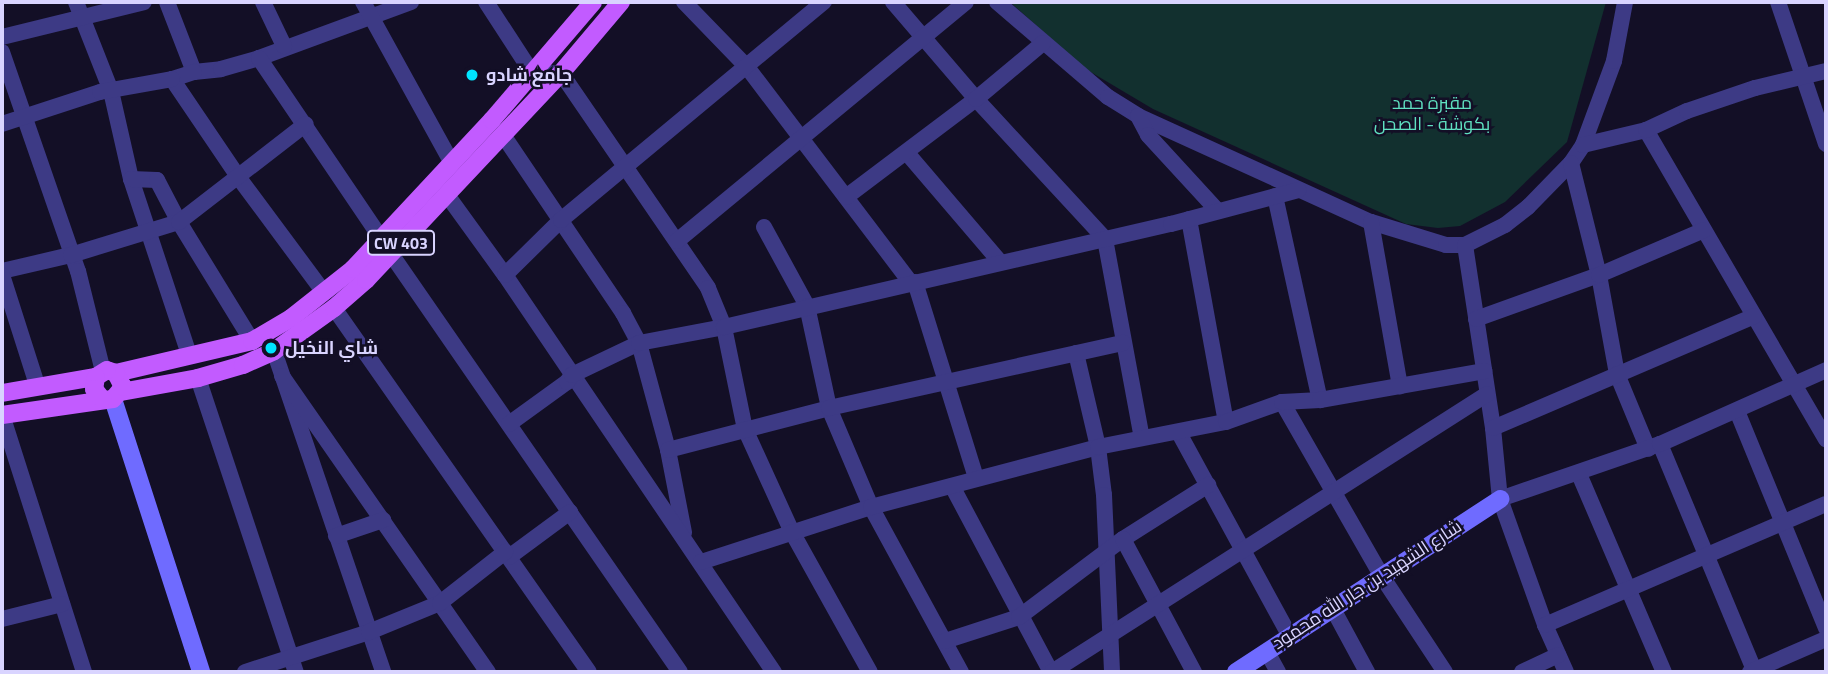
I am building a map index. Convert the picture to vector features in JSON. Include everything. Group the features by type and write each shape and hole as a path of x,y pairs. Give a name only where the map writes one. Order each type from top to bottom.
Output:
{"main road":[{"name":"CW 403","path":"2,393 252,341 291,318 353,269 533,74 593,2"},
{"name":"CW 403","path":"2,415 112,397 198,378 243,365 274,351 334,308 391,254 561,74 621,2"},
{"path":"105,373 122,382 112,397 94,389 105,373"}],"street":[{"path":"76,2 111,91 131,179 189,355"},
{"path":"2,37 144,2"},
{"path":"167,2 194,72"},
{"path":"263,2 284,46"},
{"path":"363,2 452,163"},
{"path":"2,124 100,92 221,69 259,58 284,46 370,19 411,2"},
{"path":"486,2 533,74 561,74 708,288 724,327 745,429 792,532 870,672"},
{"path":"684,2 747,67 912,282 976,478"},
{"path":"505,275 561,220 824,2"},
{"path":"893,2 976,99 1105,239 1142,438"},
{"path":"677,241 966,2"},
{"path":"997,2 1108,97 1138,116 1371,222 1446,244 1465,245 1490,234 1520,213 1572,163 1583,145 1614,61 1625,2"},
{"path":"1778,2 1826,144"},
{"path":"846,197 907,153 1043,43"},
{"path":"2,52 22,118 71,255 105,373"},
{"path":"259,58 381,238"},
{"path":"1583,145 1646,130 1687,111 1755,88 1826,71"},
{"path":"172,79 239,177 323,291"},
{"path":"1138,116 1148,135 1218,211"},
{"path":"37,385 2,273 149,233 179,222 306,124"},
{"path":"1646,130 1826,439"},
{"path":"503,135 623,313 639,343 668,450 686,541"},
{"path":"907,153 1000,262"},
{"path":"1572,163 1599,275 1617,374 1706,556 1753,672 1826,639"},
{"path":"131,179 157,180 179,222 252,341"},
{"path":"509,424 567,382 572,375 639,343 724,327 1105,239 1299,190"},
{"path":"447,195 505,275 774,672"},
{"path":"1275,196 1320,400"},
{"path":"1189,219 1226,422"},
{"path":"1371,222 1400,386"},
{"path":"764,227 807,306 829,408 870,507 961,672"},
{"path":"1476,319 1599,275 1704,230"},
{"path":"1465,245 1493,428 1500,499 1545,625 1566,672"},
{"path":"391,254 680,672"},
{"path":"334,308 589,672"},
{"path":"1493,428 1754,316"},
{"path":"668,450 829,408 1123,343"},
{"path":"274,351 383,672"},
{"path":"1076,353 1098,447 1107,548 1112,672"},
{"path":"1500,499 1654,447 1826,370"},
{"path":"701,562 870,507 1098,447 1226,422 1282,402 1320,400 1484,371"},
{"path":"282,376 488,672"},
{"path":"198,378 293,665"},
{"path":"952,486 1019,617 1051,672 1487,394"},
{"path":"112,397 201,672"},
{"path":"1282,402 1381,575 1446,672"},
{"path":"1737,411 1826,628"},
{"path":"2,415 85,672"},
{"path":"1179,433 1290,637"},
{"path":"1579,474 1664,672"},
{"path":"945,641 1019,617 1107,548 1208,485"},
{"name":"شارع الشهيد بن جار الله محمود","path":"1236,672 1500,499"},
{"path":"1545,625 1826,504"},
{"path":"245,672 293,665 440,603 570,512"},
{"path":"336,536 383,520"},
{"path":"1123,539 1194,672"},
{"path":"2,620 62,604"},
{"path":"1333,609 1367,672"},
{"path":"1266,652 1278,672"},
{"path":"1522,672 1558,655"}],"green space":[{"name":"مقبرة حمد بكوشة - الصحن","path":"1010,2 1606,2 1567,142 1505,202 1460,226 1438,228 1406,224 1153,109 1084,68"}],"place":[{"name":"جامع شادو","path":"472,75"},
{"name":"شاي النخيل","path":"271,348"}]}
